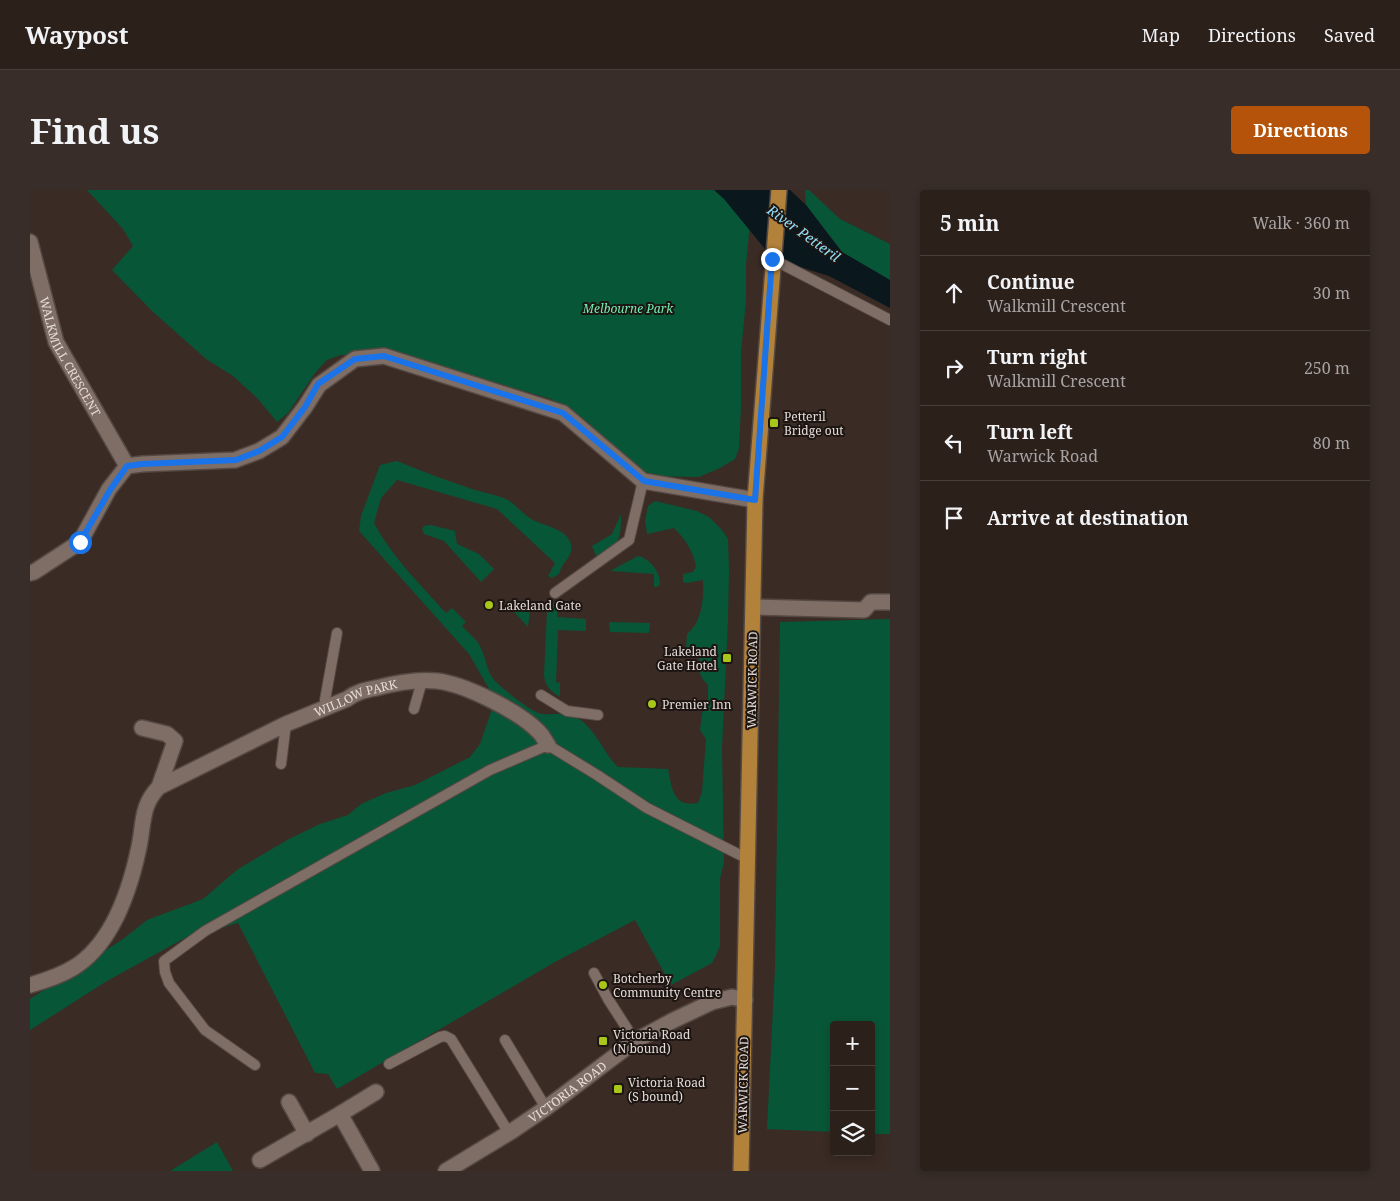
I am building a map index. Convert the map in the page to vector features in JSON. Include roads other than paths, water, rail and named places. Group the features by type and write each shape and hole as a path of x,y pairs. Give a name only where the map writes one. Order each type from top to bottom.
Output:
{"main road":[{"name":"WARWICK ROAD","path":"741,1171 755,500 778,190"}],"street":[{"name":"WALKMILL CRESCENT","path":"30,242 56,342 127,466"},
{"path":"30,573 80,542 110,490 127,466 236,460 259,451 282,437 305,407 318,384 355,359 384,356 563,413 644,481 755,500"},
{"path":"754,608 864,610 871,602 890,602"},
{"name":"WILLOW PARK","path":"159,787 286,724 327,708 347,699 353,694 388,684 437,681 452,684 498,704 522,718 540,733 548,745"},
{"path":"30,985 73,968 93,951 117,916 139,846 144,812 151,795 159,787 175,740 167,734 142,728"},
{"name":"VICTORIA ROAD","path":"446,1171 546,1108 635,1041 712,1002 732,997 745,1000"},
{"path":"260,1160 376,1092"},
{"path":"289,1102 306,1134"},
{"path":"340,1114 372,1171"}],"lane":[{"path":"772,259 890,320"},
{"path":"555,593 629,540 644,481"},
{"path":"327,708 325,700 337,632"},
{"path":"414,709 422,681"},
{"path":"541,695 567,711 598,714"},
{"path":"281,764 286,724"},
{"path":"255,1065 205,1030 169,983 164,961 205,931 490,770 548,745 647,808 748,858"},
{"path":"594,973 635,1041"},
{"path":"389,1064 440,1037 445,1036 451,1039 508,1133"},
{"path":"504,1040 546,1108"}],"water":[{"name":"River Petteril","path":"714,190 790,190 806,205 842,252 890,280 890,308 829,276 797,266 765,249 724,199"}],"place":[{"name":"Petteril Bridge out","path":"774,423"},
{"name":"Lakeland Gate","path":"489,605"},
{"name":"Lakeland Gate Hotel","path":"727,658"},
{"name":"Premier Inn","path":"652,704"},
{"name":"Botcherby Community Centre","path":"603,985"},
{"name":"Victoria Road (N bound)","path":"603,1041"},
{"name":"Victoria Road (S bound)","path":"618,1089"}],"park label":[{"name":"Melbourne Park","path":"628,308"}]}
